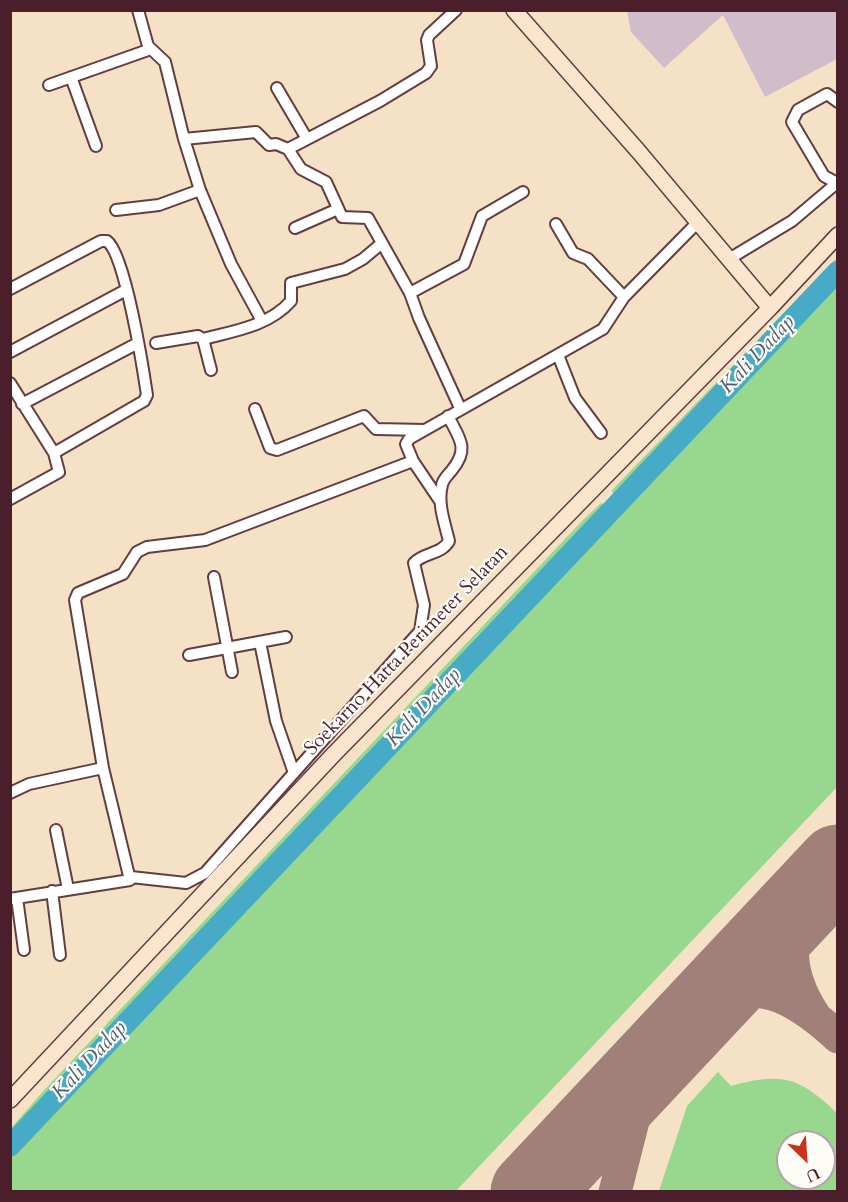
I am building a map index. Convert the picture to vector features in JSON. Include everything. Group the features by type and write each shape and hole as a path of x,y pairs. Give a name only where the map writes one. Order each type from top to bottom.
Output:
{"main road":[{"path":"514,10 639,152 770,308"},
{"name":"Soekarno Hatta Perimeter Selatan","path":"10,1100 333,755 770,308 837,235"}],"street":[{"path":"138,10 144,37 151,49 165,62 184,139 200,190 231,264 262,321"},
{"path":"288,149 426,73 431,66 427,40 429,35 456,10"},
{"path":"49,85 151,49"},
{"path":"71,77 96,146"},
{"path":"277,88 307,139"},
{"path":"729,259 792,221 837,183 824,176 792,122 798,110 827,94 837,102"},
{"path":"184,139 256,132 269,146 276,144 288,149 301,169 326,182 342,217 368,218 410,293 460,408"},
{"path":"116,210 159,205 200,190"},
{"path":"410,293 464,264 482,216 523,192"},
{"path":"295,228 338,209"},
{"path":"441,502 413,461 406,444 460,408 603,329 624,297 697,223"},
{"path":"556,224 573,253 588,259 624,297"},
{"path":"10,289 101,241 107,241 114,250 126,290 147,395 144,402 54,453"},
{"path":"156,343 192,335 202,339 252,327 291,301 291,283 345,269 363,259 382,243"},
{"path":"10,352 126,290"},
{"path":"202,339 211,370"},
{"path":"22,404 138,343"},
{"path":"558,355 575,398 601,433"},
{"path":"10,383 54,453 59,472 10,499"},
{"path":"255,408 270,448 277,450 364,416 376,429 406,427 425,430"},
{"path":"130,877 186,883 194,881 205,873 420,631 424,605 414,563 422,556 438,552 449,541 441,502 442,482 458,463 463,452 462,444 448,416"},
{"path":"24,950 14,898 127,882 130,877 103,768 75,600 78,593 123,574 137,552 147,547 205,540 413,461"},
{"path":"214,577 232,672"},
{"path":"189,655 286,637"},
{"path":"260,642 276,720 294,773"},
{"path":"10,793 29,784 103,768"},
{"path":"56,830 68,889"},
{"path":"52,891 60,955"}],"shaded area":[{"path":"627,11 837,11 837,59 765,97 723,15 664,68 631,32"}],"green space":[{"path":"837,258 837,787 456,1191 11,1191 11,1128 47,1087 583,520 601,503 607,506 614,500 612,490"},
{"path":"718,1072 731,1086 764,1079 789,1081 812,1092 837,1113 837,1191 659,1191 687,1106"}],"waterway":[{"name":"Kali Dadap","path":"10,1146 838,271"}],"taxiway":[{"path":"813,891 797,923 792,953 798,984 814,1015"},
{"path":"698,1013 717,1000 736,993 754,991 789,1000 838,1037"},
{"path":"615,1192 634,1117 651,1080 694,1017"}],"runway":[{"path":"531,1192 838,865"}]}
